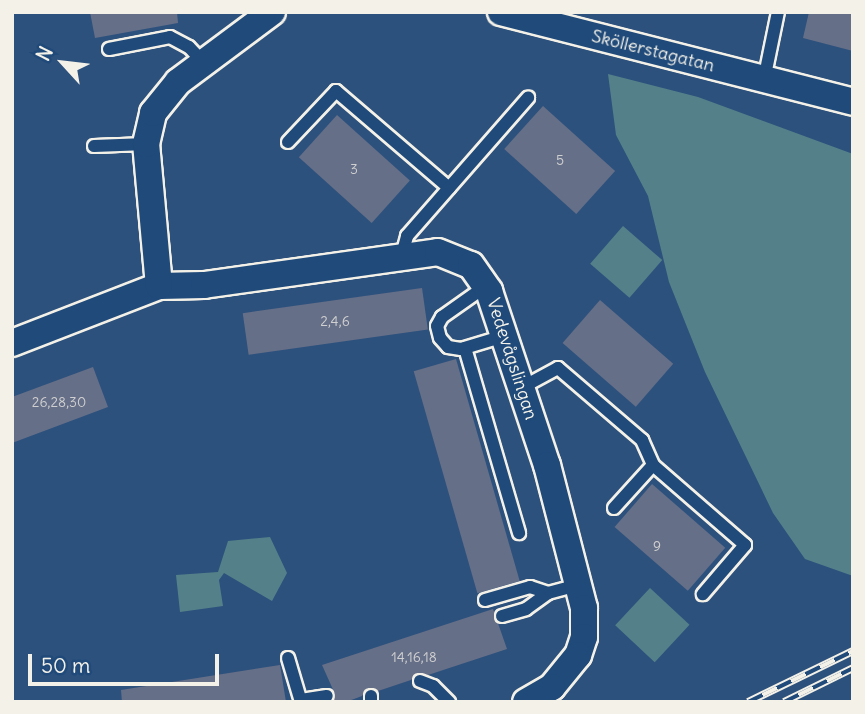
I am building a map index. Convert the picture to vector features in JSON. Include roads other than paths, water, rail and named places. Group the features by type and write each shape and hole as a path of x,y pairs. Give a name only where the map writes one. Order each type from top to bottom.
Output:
{"street":[{"path":"159,286 146,144 147,128 160,100 203,62 272,12"},
{"name":"Sköllerstagatan","path":"501,12 853,103"},
{"name":"Vedevågslingan","path":"12,343 159,286 204,285 438,252 471,265 486,286 504,336 584,608 578,655 552,687 526,702"}],"lane":[{"path":"764,80 778,12"},
{"path":"109,49 170,37 189,47 203,62"},
{"path":"288,142 336,91 449,188"},
{"path":"402,255 407,236 528,98"},
{"path":"94,146 146,144"},
{"path":"486,286 453,307 437,326 448,347 465,348 504,336"},
{"path":"465,348 519,533"},
{"path":"521,388 558,368 642,440 653,465 745,545 703,594"},
{"path":"614,508 653,465"},
{"path":"502,617 526,609 548,593 578,585"},
{"path":"485,600 530,587 548,593"},
{"path":"288,658 301,701 327,696"},
{"path":"420,681 433,686 449,702"}],"railway":[{"path":"748,702 853,651"},
{"path":"784,702 853,668"}]}
